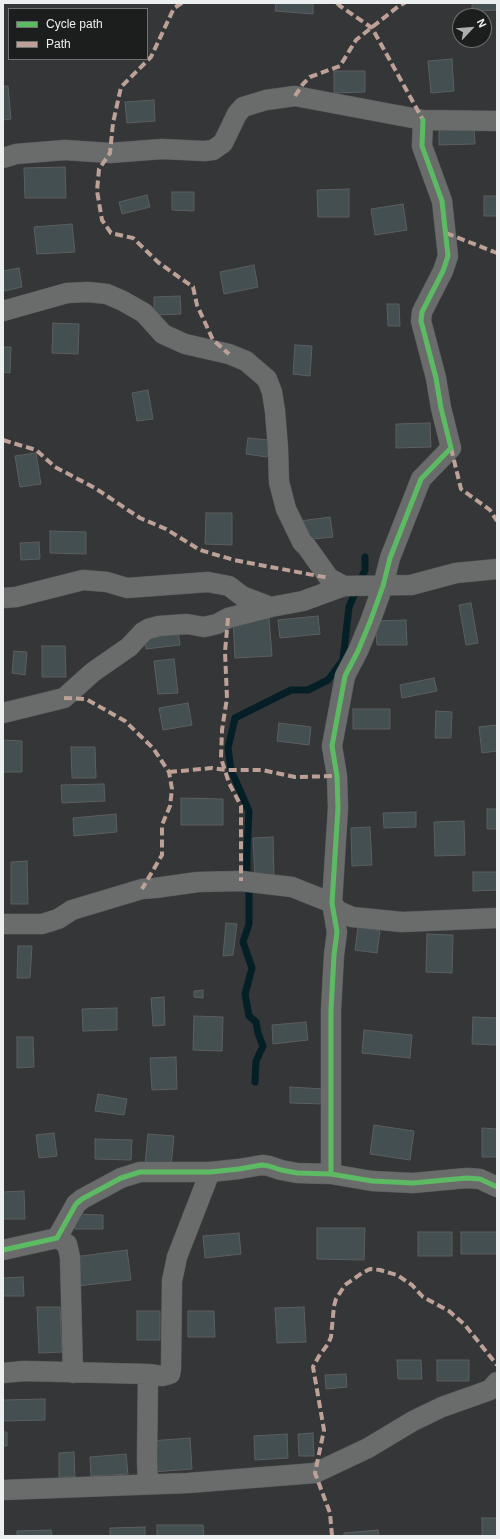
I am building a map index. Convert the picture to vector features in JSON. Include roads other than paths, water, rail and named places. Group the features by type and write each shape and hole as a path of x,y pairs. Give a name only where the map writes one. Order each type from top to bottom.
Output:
{"street":[{"path":"3,158 16,154 65,150 110,153 162,149 213,150 223,143 237,114 243,107 266,100 295,96 423,120 497,121"},
{"path":"331,1174 332,1010 334,955 337,932 332,903 338,808 337,776 332,746 345,676 358,651 383,586 390,558 421,479 451,448 440,408 436,378 421,321 422,312 443,271 448,256 442,201 422,146 423,120"},
{"path":"3,311 67,293 88,292 107,294 144,313 163,334 185,344 229,354 246,361 266,380 272,392 278,448 279,482 286,509 302,542 329,578 344,586"},
{"path":"3,713 64,698 93,672 129,647 142,632 148,629 159,626 187,624 204,627 217,624 228,618 271,607 303,601 344,586 410,585 456,573 497,569"},
{"path":"3,598 16,598 83,580 107,582 127,588 208,582 229,586 242,596 271,607"},
{"path":"3,924 42,924 58,919 72,910 142,889 198,882 241,881 292,887 332,903 338,911 352,917 395,921 497,918"},
{"path":"57,1238 76,1204 82,1198 125,1176 140,1172 210,1172 262,1165 297,1173 331,1174 372,1181 413,1183 467,1178 480,1179 497,1187"},
{"path":"3,1373 24,1371 148,1374 163,1376 170,1374 172,1281 177,1257 210,1172"},
{"path":"3,1250 57,1238 67,1244 70,1257 73,1372"},
{"path":"148,1374 148,1484"},
{"path":"3,1490 188,1483 315,1473 368,1448 413,1421 442,1407 490,1390 497,1382"}],"waterway":[{"path":"255,1082 256,1061 263,1046 256,1022 249,1016 245,994 252,968 243,942 249,924 249,883 247,879 249,811 231,770 228,748 235,718 291,690 308,690 328,680 343,660 349,607 365,570 365,557"}]}
